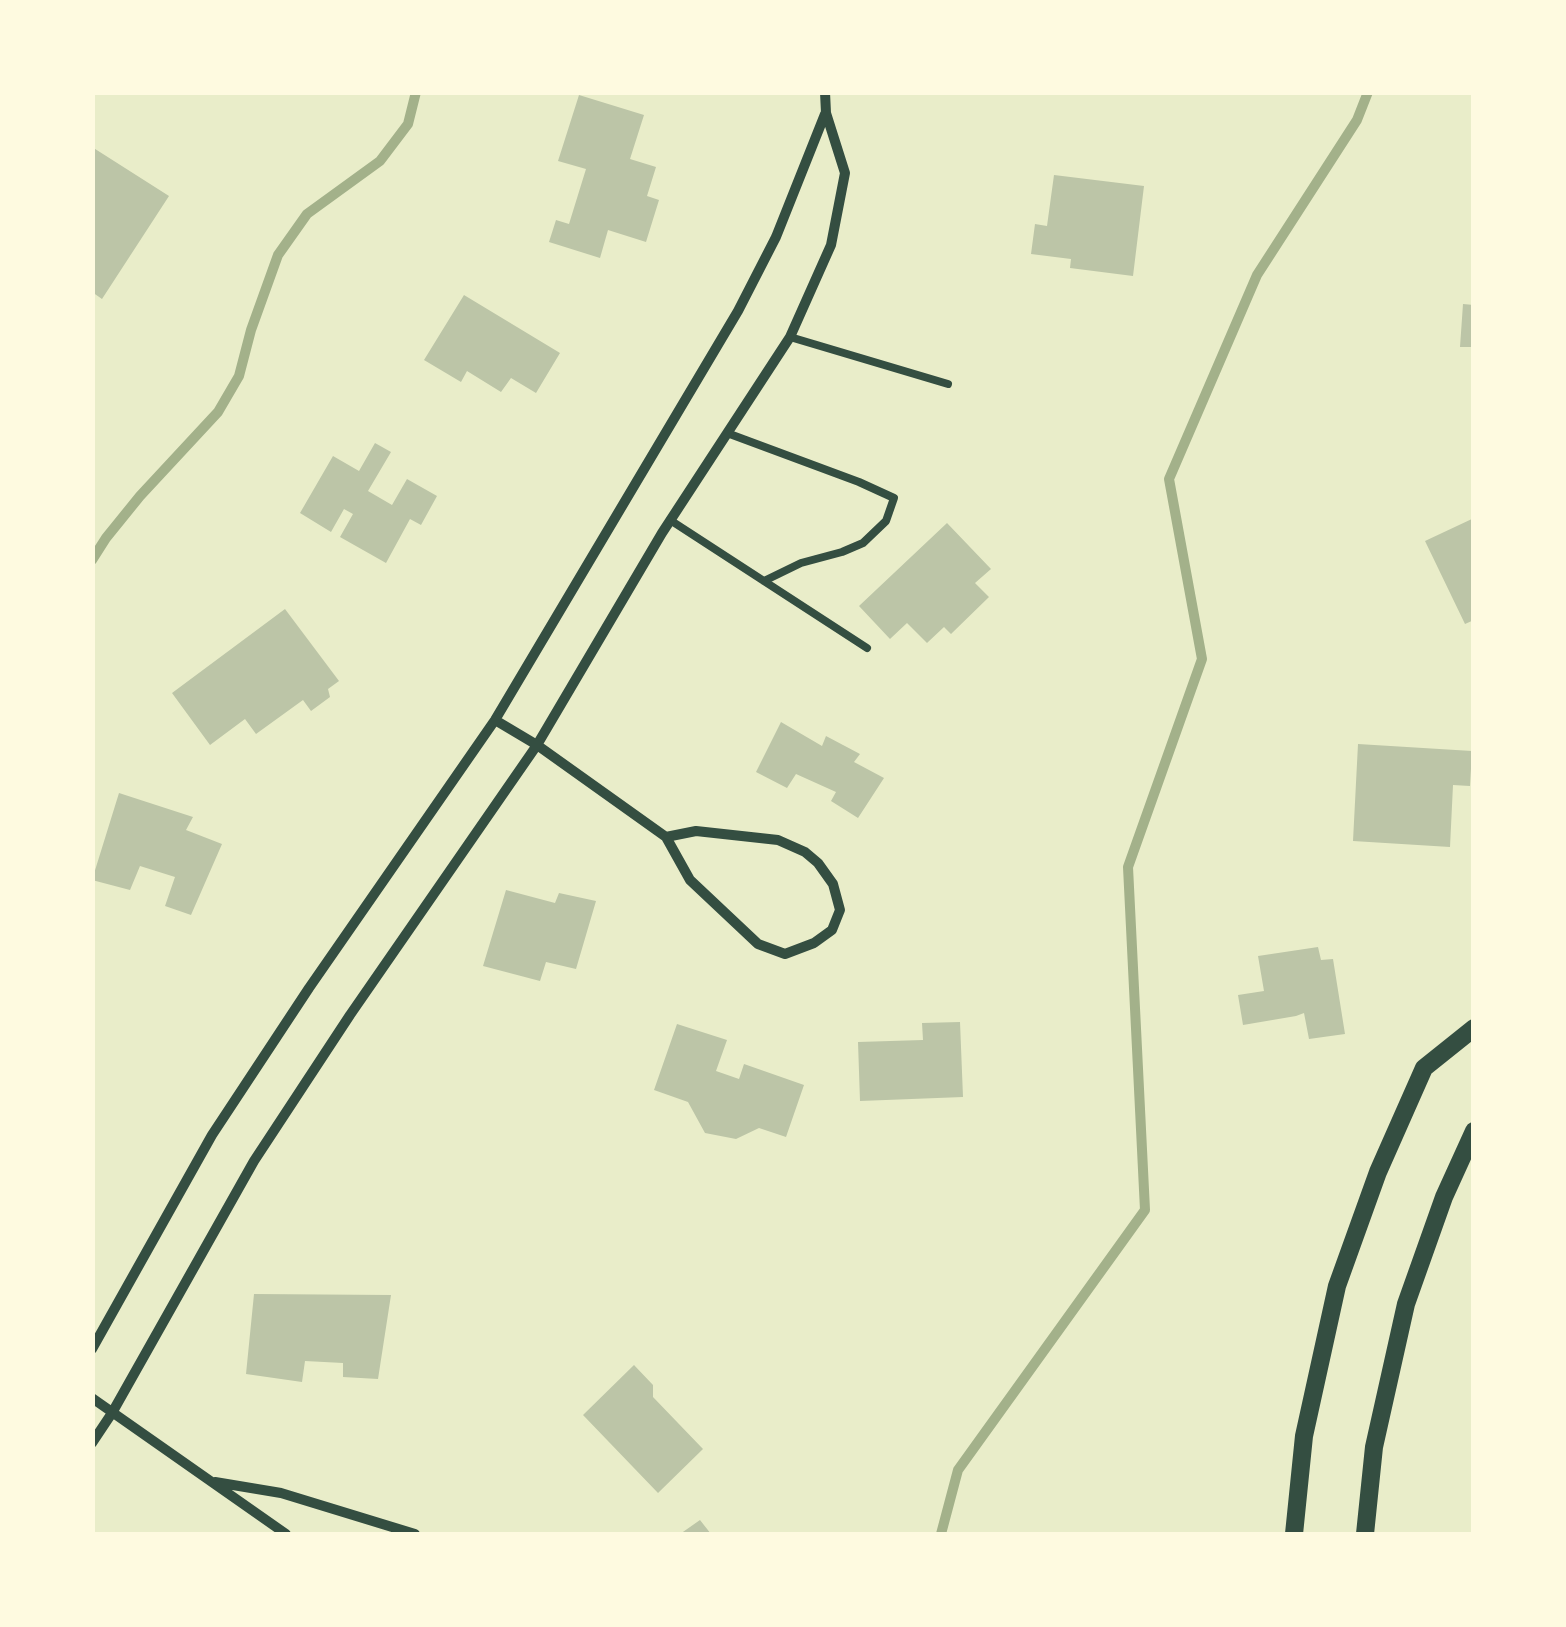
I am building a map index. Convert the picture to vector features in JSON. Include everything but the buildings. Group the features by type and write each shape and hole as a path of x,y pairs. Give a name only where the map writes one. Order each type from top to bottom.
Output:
{"street":[{"path":"92,1443 254,1160 537,745 670,520 790,336 831,245 844,173 826,113 825,92"},
{"path":"92,1349 220,1123 495,720 738,311 776,237 826,113"},
{"path":"495,720 537,745 666,837 690,880 758,944 785,954 814,943 832,930 840,910 832,884 805,852 778,840 696,831 666,837"},
{"path":"1294,1534 1304,1436 1337,1286 1354,1237 1424,1068 1474,1028"},
{"path":"1365,1534 1374,1447 1406,1304 1444,1197 1474,1131"},
{"path":"92,1398 286,1534"},
{"path":"209,1480 281,1493 415,1534"}],"lane":[{"path":"790,336 948,384"},
{"path":"727,433 894,498 886,521 863,543 801,563 764,581"},
{"path":"670,520 867,648"}],"waterway":[{"path":"92,560 140,496 218,412 239,376 278,255 307,214 380,161 408,124 416,92"},
{"path":"941,1534 958,1470 1145,1210 1128,867 1202,659 1169,479 1257,275 1357,120 1368,92"}]}
